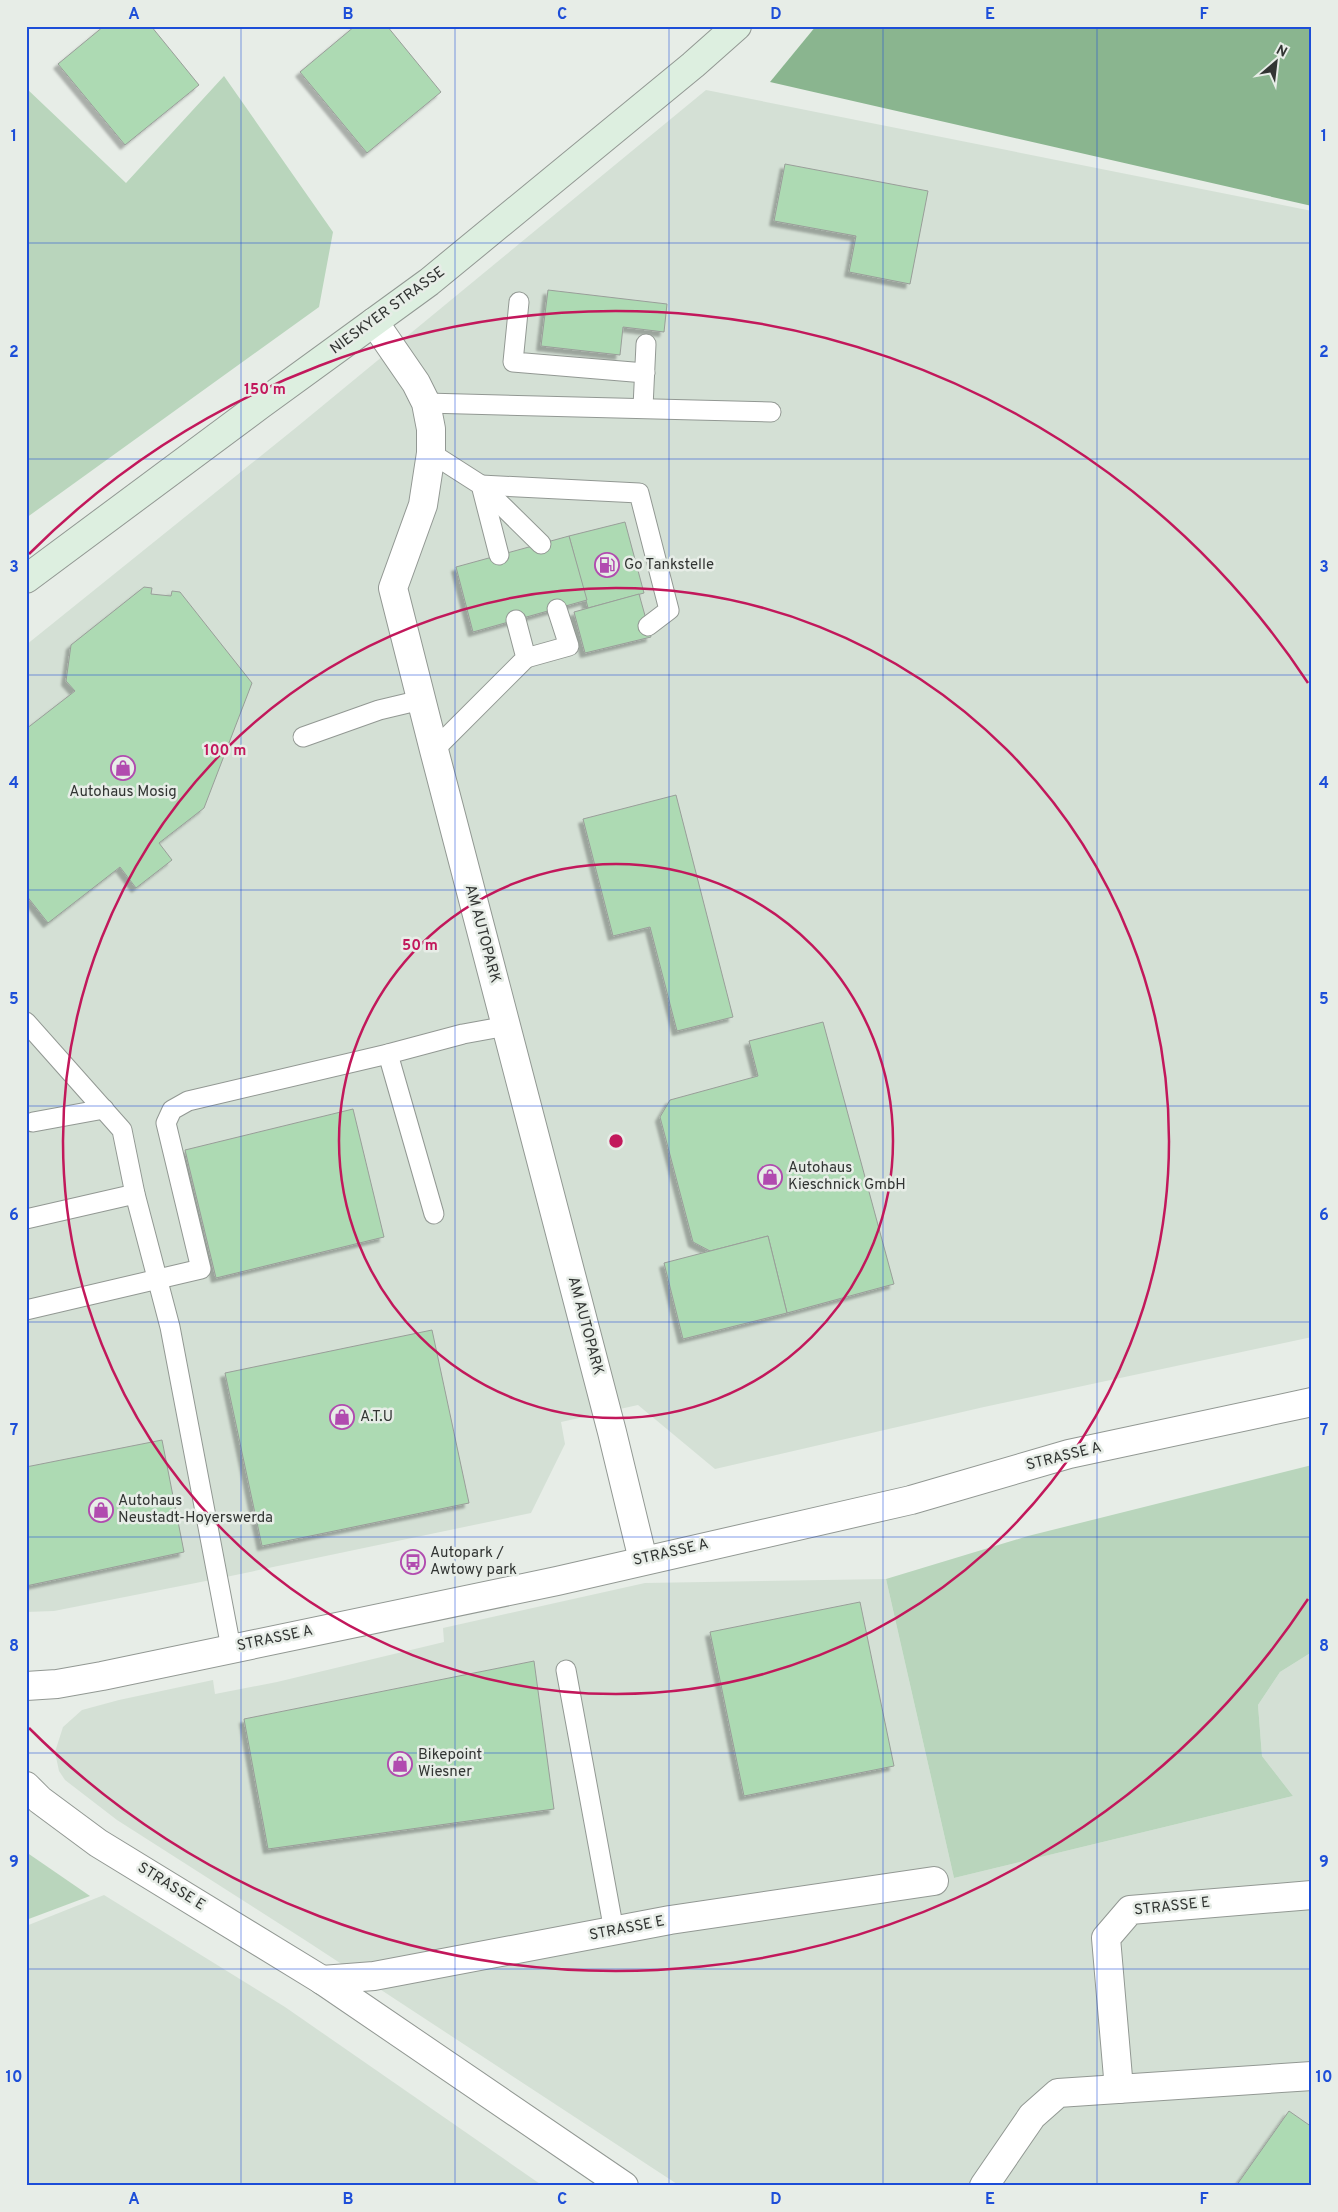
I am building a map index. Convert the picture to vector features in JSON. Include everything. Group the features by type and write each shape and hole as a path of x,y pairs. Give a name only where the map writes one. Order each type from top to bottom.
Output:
{"main road":[{"name":"NIESKYER STRASSE","path":"26,579 436,276 686,72 736,26"}],"street":[{"name":"AM AUTOPARK","path":"374,322 416,383 426,403 431,429 431,453 423,505 393,588 612,1432 643,1560"},
{"name":"STRASSE A","path":"26,1686 57,1684 102,1676 556,1581 911,1500 1069,1454 1312,1402"},
{"name":"STRASSE E","path":"26,1786 40,1800 98,1843 322,1980 624,2186"},
{"name":"STRASSE E","path":"322,1980 374,1976 670,1920 934,1881"},
{"name":"STRASSE E","path":"1119,2089 1106,1938 1130,1910 1312,1894"},
{"path":"984,2186 1032,2116 1058,2093 1312,2076"}],"lane":[{"path":"519,302 513,362 645,373"},
{"path":"643,407 646,344"},
{"path":"426,403 643,407 771,412"},
{"path":"431,453 481,485 541,544"},
{"path":"481,485 499,555"},
{"path":"481,485 639,493 669,610 648,626"},
{"path":"434,750 526,658 575,644 557,609"},
{"path":"516,620 526,658"},
{"path":"303,737 379,710 421,700"},
{"path":"26,1022 122,1130 135,1194 170,1327 231,1648"},
{"path":"26,1310 201,1269 166,1124 172,1110 188,1101 388,1054 463,1034 506,1026"},
{"path":"388,1054 434,1214"},
{"path":"34,1122 104,1109"},
{"path":"26,1219 135,1194"},
{"path":"566,1670 614,1931"}],"shaded area":[{"path":"706,90 1312,211 1312,1337 984,1407 715,1469 638,1405 561,1422 565,1444 531,1513 54,1611 26,1612 26,645 298,426"},
{"path":"886,1579 954,1878 1293,1796 1262,1756 1258,1705 1280,1672 1312,1652 1312,2186 680,2186 308,1942 117,1820 65,1780 59,1771 55,1752 63,1727 82,1710 119,1700 213,1680 215,1694 277,1682 444,1642 443,1628 645,1583"},
{"path":"104,1895 285,2007 543,2186 26,2186 26,1926"}],"green space":[{"path":"816,26 1312,26 1312,206 770,82"},
{"path":"224,76 333,232 319,307 26,518 26,88 126,183"},
{"path":"1312,1465 1312,1652 1280,1672 1258,1705 1262,1756 1293,1796 954,1878 886,1579 1028,1536"},
{"path":"26,1852 90,1896 26,1920"}],"building":[{"path":"104,26 151,26 199,85 125,145 58,64"},
{"path":"355,26 387,26 441,92 367,153 300,72"},
{"path":"785,164 928,191 910,284 849,272 856,236 774,221"},
{"path":"548,290 667,304 664,332 623,327 620,355 541,346"},
{"name":"Go Tankstelle","path":"625,522 644,593 588,608 569,536"},
{"path":"569,536 587,600 473,632 456,567"},
{"name":"Autohaus Mosig","path":"144,587 152,588 151,594 171,596 172,591 180,592 252,683 204,808 159,843 172,860 136,888 120,867 48,923 26,895 26,729 75,691 66,681 71,645"},
{"path":"639,594 651,637 585,653 574,612"},
{"path":"676,795 733,1017 677,1031 650,927 613,936 583,819"},
{"name":"Autohaus Kieschnick GmbH","path":"823,1022 894,1284 787,1313 768,1236 710,1251 693,1242 660,1117 670,1100 758,1076 749,1041"},
{"path":"353,1109 384,1237 216,1278 185,1150"},
{"path":"768,1236 787,1313 683,1339 664,1263"},
{"name":"A.T.U","path":"432,1330 469,1503 262,1546 225,1373"},
{"name":"Autohaus Neustadt-Hoyerswerda","path":"162,1440 184,1552 26,1586 26,1467"},
{"path":"860,1602 894,1766 744,1796 710,1632"},
{"name":"Bikepoint Wiesner","path":"534,1661 554,1809 268,1849 244,1719"},
{"path":"1289,2111 1312,2127 1312,2186 1236,2186"}],"place":[{"name":"Go Tankstelle","path":"607,565"},
{"name":"Autohaus Mosig","path":"123,768"},
{"name":"Autohaus Kieschnick GmbH","path":"770,1177"},
{"name":"A.T.U","path":"342,1417"},
{"name":"Autohaus Neustadt-Hoyerswerda","path":"101,1510"},
{"name":"Autopark / Awtowy park","path":"413,1562"},
{"name":"Bikepoint Wiesner","path":"400,1764"}]}
